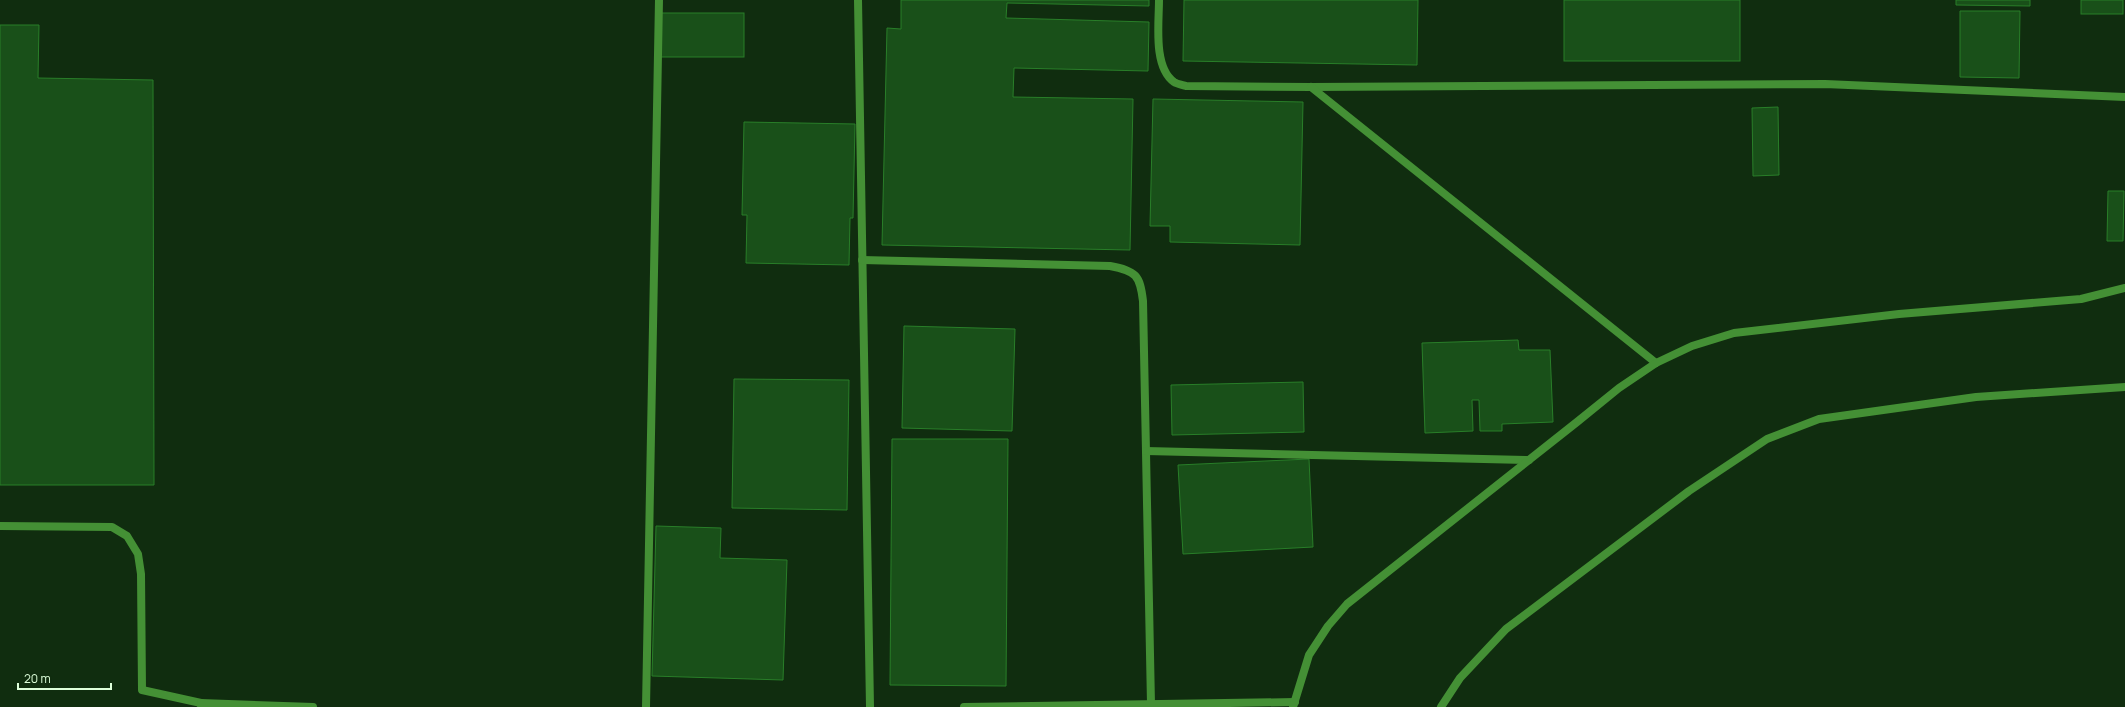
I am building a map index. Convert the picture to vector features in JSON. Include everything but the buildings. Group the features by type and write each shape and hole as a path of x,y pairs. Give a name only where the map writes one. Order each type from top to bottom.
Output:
{"street":[{"path":"646,707 659,0"},
{"path":"858,0 870,707"},
{"path":"1159,0 1159,54 1165,72 1175,83 1186,86 1311,87 1825,84 2125,98"},
{"path":"1311,87 1656,362"},
{"path":"862,260 1110,266 1128,270 1141,282 1143,301 1151,704"},
{"path":"964,707 1151,704 1294,704 1309,655 1328,626 1347,604 1619,388 1656,362 1692,346 1734,333 1899,314 2081,298 2125,288"},
{"path":"1440,707 1460,678 1506,629 1689,491 1767,440 1819,419 1976,397 2125,387"},
{"path":"1146,451 1529,460"},
{"path":"0,526 112,527 127,536 138,554 141,574 142,690 201,705 313,707"}]}
